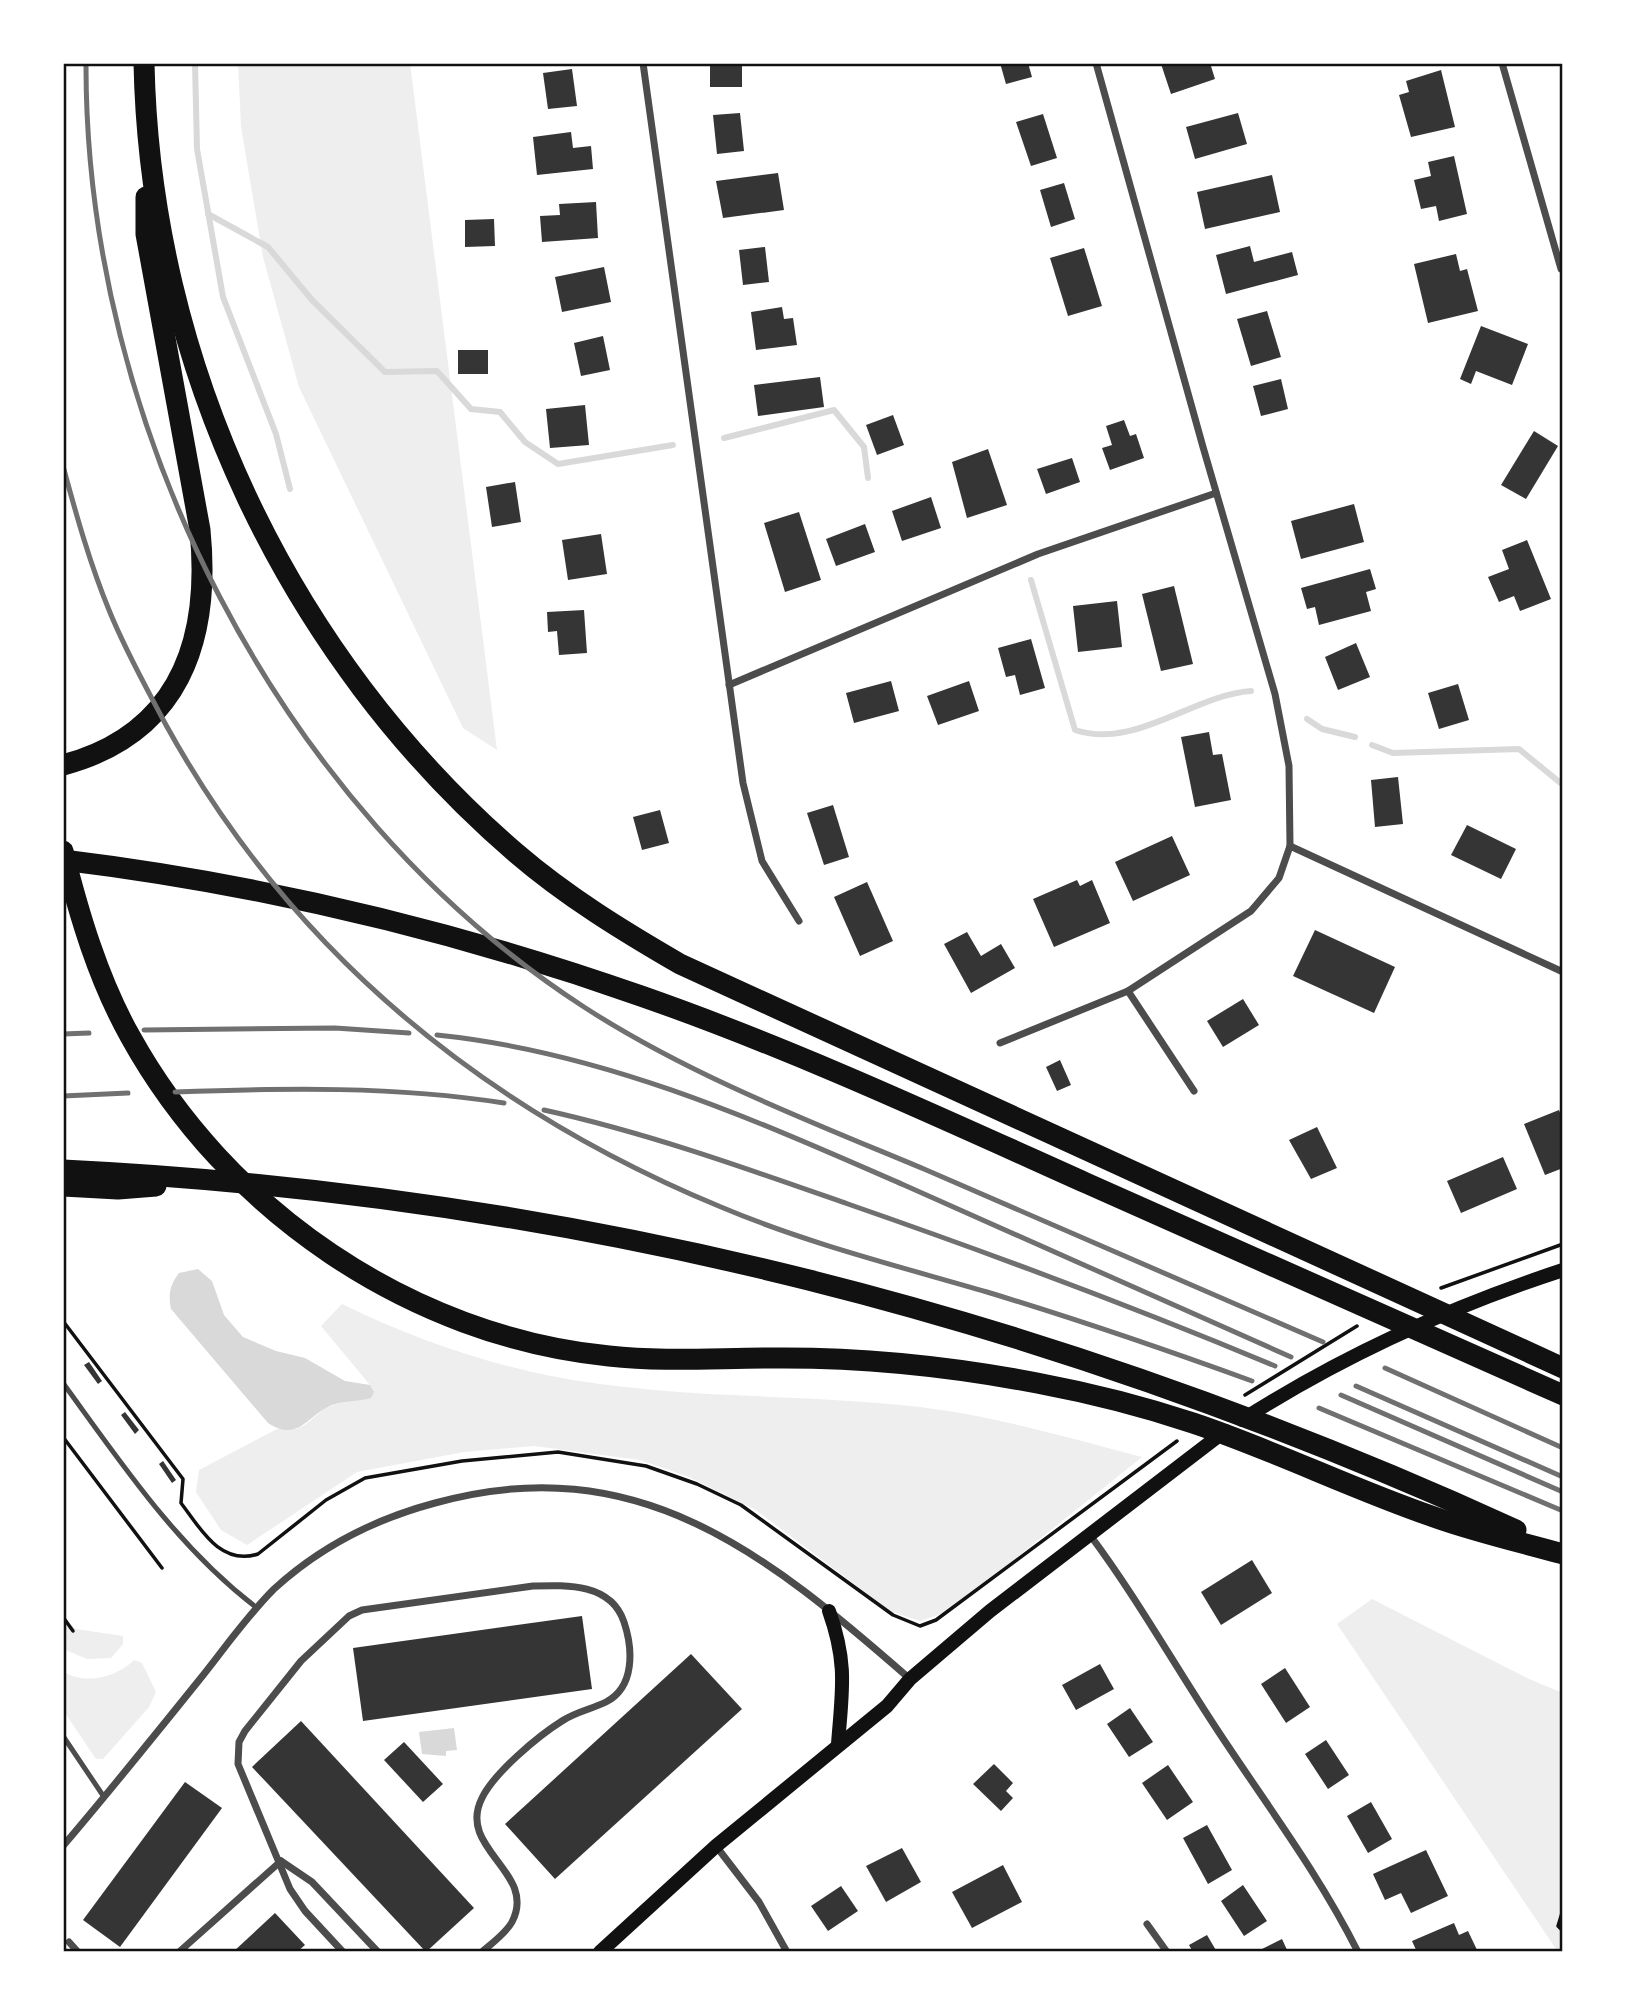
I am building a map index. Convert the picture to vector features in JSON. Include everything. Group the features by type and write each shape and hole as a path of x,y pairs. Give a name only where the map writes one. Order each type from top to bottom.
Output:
{"highway":[{"path":"63,765 112,747 146,723 180,678 198,621 202,577 200,530 146,234 145,63"},
{"path":"145,90 155,188 174,292 198,377 232,464 283,569 338,658 418,757 460,802 498,837 579,901 680,964 1563,1368"},
{"path":"63,851 87,934 113,1001 128,1033 161,1086 234,1175 297,1228 389,1290 434,1311 490,1331 586,1353 637,1358 797,1358 872,1362 960,1370 1072,1390 1196,1424 1434,1517 1563,1553"},
{"path":"63,860 230,885 327,905 449,936 641,996 816,1063 1563,1395"},
{"path":"63,1170 228,1180 424,1202 576,1227 725,1258 904,1303 1031,1342 1216,1407 1446,1498 1563,1553"},
{"path":"63,1186 118,1189 228,1180"}],"main road":[{"path":"600,1952 716,1846 887,1706 910,1679 990,1611 1163,1476 1238,1422 1335,1365 1436,1317 1563,1270"},
{"path":"829,1611 841,1647 844,1672 838,1744"}],"street":[{"path":"643,63 743,783 762,861 799,921"},
{"path":"1000,1043 1128,991 1251,911 1279,878 1290,846 1289,766 1275,694 1096,63"},
{"path":"1502,63 1561,269"},
{"path":"730,685 1038,554 1216,493"},
{"path":"1290,846 1563,972"},
{"path":"1128,991 1194,1091"},
{"path":"63,1846 257,1608 301,1566 368,1525 449,1499 503,1489 547,1488 624,1497 665,1508 707,1527 757,1555 910,1679"},
{"path":"1089,1534 1115,1568 1216,1729 1318,1880 1358,1952"},
{"path":"342,1952 296,1899 242,1777 237,1753 240,1741 285,1679 336,1626 362,1610 513,1588 559,1586 597,1592 609,1598 623,1619 630,1655 625,1683 607,1702 555,1726 500,1774 481,1800 477,1824 479,1835 514,1884 518,1903 512,1924 482,1952"},
{"path":"716,1846 760,1902 787,1952"},
{"path":"179,1952 281,1861"},
{"path":"281,1861 312,1882 378,1952"},
{"path":"1147,1924 1167,1952"},
{"path":"69,1942 78,1952"}],"lane":[{"path":"63,1383 175,1532 227,1585 257,1608"},
{"path":"63,1736 104,1797"}],"path":[{"path":"1465,1278 1563,1244"},
{"path":"63,1321 183,1479 181,1503 219,1550 250,1557 258,1554 326,1500 365,1478"},
{"path":"63,1437 162,1568"},
{"path":"920,1626 936,1620 1147,1461"},
{"path":"63,1618 74,1631"},
{"path":"1563,1913 1558,1926 1563,1931"}],"shaded area":[{"path":"238,63 410,63 497,750 463,728 299,387 263,257 241,127"},
{"path":"198,1269 212,1281 224,1315 243,1337 276,1351 305,1358 345,1381 370,1385 374,1392 371,1398 332,1405 295,1429 279,1428 268,1423 171,1309 170,1290 176,1277 179,1273"},
{"path":"342,1304 442,1346 546,1375 639,1389 920,1407 1004,1422 1142,1457 950,1611 920,1621 890,1611 756,1510 689,1477 640,1460 534,1446 464,1452 357,1472 247,1545 221,1530 196,1492 199,1470 277,1429 296,1429 305,1425 325,1408 347,1400 370,1385 321,1326"},
{"path":"1372,1599 1529,1679 1563,1693 1563,1952 1558,1952 1337,1624"},
{"path":"63,1619 76,1629 123,1636 123,1644 111,1658 87,1659 63,1649"},
{"path":"134,1660 142,1663 156,1692 149,1707 103,1759 96,1759 63,1710 63,1671 81,1678 100,1678 119,1671"},
{"path":"454,1728 457,1750 446,1751 446,1756 422,1754 419,1732"}],"building":[{"path":"710,63 742,63 742,87 710,87"},
{"path":"1000,63 1028,63 1032,77 1006,84"},
{"path":"1210,63 1215,79 1171,94 1161,64"},
{"path":"572,69 577,106 548,109 543,73"},
{"path":"1441,70 1455,127 1411,137 1399,95 1409,92 1406,81"},
{"path":"740,113 744,151 717,154 713,115"},
{"path":"1238,113 1247,144 1195,159 1186,127"},
{"path":"1043,114 1057,158 1031,166 1016,122"},
{"path":"571,132 573,148 591,146 593,169 537,175 533,137"},
{"path":"1454,156 1467,214 1439,221 1436,206 1421,209 1414,180 1431,176 1428,162"},
{"path":"778,173 784,210 723,218 716,181"},
{"path":"1272,175 1280,212 1205,229 1197,192"},
{"path":"1064,183 1075,219 1051,227 1040,190"},
{"path":"596,202 598,238 542,242 540,216 560,215 559,204"},
{"path":"494,219 495,246 465,247 465,220"},
{"path":"1250,246 1254,262 1292,252 1298,275 1226,294 1216,255"},
{"path":"765,247 769,282 743,285 739,250"},
{"path":"1084,248 1102,306 1068,316 1050,258"},
{"path":"1456,254 1460,271 1467,269 1478,311 1428,323 1414,264"},
{"path":"604,267 611,302 562,312 555,277"},
{"path":"782,307 784,319 793,318 797,345 756,350 751,312"},
{"path":"1267,311 1281,357 1251,366 1237,319"},
{"path":"1481,326 1528,344 1512,385 1476,371 1471,384 1460,379"},
{"path":"603,336 610,370 581,376 574,343"},
{"path":"458,350 488,350 488,374 458,374"},
{"path":"820,377 824,407 758,416 754,385"},
{"path":"1281,379 1288,409 1261,416 1253,386"},
{"path":"585,405 589,445 550,448 546,409"},
{"path":"893,415 904,445 877,455 866,425"},
{"path":"1124,420 1130,436 1136,434 1144,458 1110,470 1102,448 1112,445 1106,426"},
{"path":"1534,431 1558,446 1526,499 1501,485"},
{"path":"988,449 1007,505 967,518 952,462"},
{"path":"1072,458 1080,482 1046,494 1037,469"},
{"path":"515,482 521,522 492,527 486,487"},
{"path":"931,497 941,528 902,541 892,511"},
{"path":"1354,504 1364,542 1301,559 1291,521"},
{"path":"799,512 821,580 785,592 764,523"},
{"path":"865,524 875,552 836,566 826,539"},
{"path":"601,534 607,574 568,580 562,540"},
{"path":"1527,540 1551,599 1520,611 1514,596 1499,602 1488,577 1509,569 1502,550"},
{"path":"1370,569 1376,589 1366,592 1371,611 1319,625 1315,607 1307,609 1301,588"},
{"path":"1174,586 1193,664 1161,671 1142,594"},
{"path":"1117,601 1122,647 1078,652 1073,606"},
{"path":"584,610 587,653 559,655 557,631 548,632 547,612"},
{"path":"1031,639 1045,688 1020,695 1015,675 1006,677 998,648"},
{"path":"1356,643 1370,677 1338,690 1325,657"},
{"path":"891,681 899,711 854,723 846,693"},
{"path":"969,681 979,711 938,725 927,696"},
{"path":"1458,684 1469,720 1439,729 1428,693"},
{"path":"1209,732 1213,755 1222,754 1231,800 1195,807 1181,737"},
{"path":"1398,777 1403,824 1375,827 1371,780"},
{"path":"833,805 849,857 824,865 807,813"},
{"path":"660,810 669,843 642,850 633,817"},
{"path":"1467,825 1516,849 1501,879 1451,855"},
{"path":"1172,836 1190,875 1133,901 1115,862"},
{"path":"1077,880 1080,886 1092,880 1110,923 1054,947 1033,899"},
{"path":"867,882 893,941 860,956 834,897"},
{"path":"1315,930 1395,967 1374,1013 1293,976"},
{"path":"967,932 981,956 1001,944 1015,968 971,993 944,944"},
{"path":"1243,999 1259,1025 1223,1047 1207,1021"},
{"path":"1060,1060 1071,1085 1057,1091 1046,1067"},
{"path":"1559,1110 1563,1120 1563,1168 1545,1175 1524,1124"},
{"path":"1317,1127 1337,1168 1311,1179 1289,1140"},
{"path":"1503,1157 1517,1189 1461,1213 1447,1181"},
{"path":"89,1362 102,1381 98,1384 84,1365"},
{"path":"125,1412 139,1430 135,1434 121,1415"},
{"path":"163,1461 176,1480 172,1483 159,1464"},
{"path":"1252,1560 1272,1593 1221,1625 1201,1592"},
{"path":"582,1616 592,1689 363,1721 353,1648"},
{"path":"691,1654 742,1709 555,1879 505,1824"},
{"path":"1100,1664 1114,1689 1076,1710 1062,1685"},
{"path":"1285,1668 1310,1707 1286,1723 1261,1684"},
{"path":"1130,1708 1153,1742 1129,1757 1107,1724"},
{"path":"301,1721 474,1908 426,1952 252,1767"},
{"path":"1326,1740 1349,1775 1328,1789 1305,1754"},
{"path":"404,1742 443,1784 423,1802 384,1760"},
{"path":"994,1764 1013,1783 1006,1791 1013,1798 1001,1811 973,1784"},
{"path":"1168,1765 1193,1802 1167,1820 1142,1783"},
{"path":"185,1782 222,1808 120,1947 83,1920"},
{"path":"1371,1802 1392,1839 1368,1853 1347,1816"},
{"path":"1207,1825 1232,1870 1208,1884 1183,1838"},
{"path":"902,1848 921,1882 886,1902 866,1866"},
{"path":"1426,1850 1448,1896 1411,1913 1401,1893 1385,1900 1373,1874"},
{"path":"1003,1865 1022,1902 972,1928 952,1892"},
{"path":"1243,1885 1267,1921 1244,1936 1221,1901"},
{"path":"841,1886 858,1911 828,1931 811,1906"},
{"path":"275,1913 305,1945 297,1952 233,1952"},
{"path":"1454,1923 1459,1935 1468,1931 1478,1952 1417,1952 1412,1941"},
{"path":"1207,1935 1217,1952 1193,1952 1189,1945"},
{"path":"1282,1939 1288,1952 1256,1952"}],"waterway":[{"path":"195,63 197,149 223,297 276,434 290,489"},
{"path":"208,214 268,247 312,300 385,372 437,371 471,409 500,412 525,442 558,464 673,445"},
{"path":"724,438 834,410 864,447 868,478"},
{"path":"1031,580 1075,730 1097,734 1120,733 1142,728 1207,702 1251,691"},
{"path":"1307,719 1322,729 1355,737"},
{"path":"1372,745 1393,753 1519,749 1563,785"}],"railway":[{"path":"86,63 95,200 120,336 162,469 219,596 291,717 377,827 474,924 584,1007 624,1032 707,1075 794,1115 1323,1342"},
{"path":"63,466 78,521 115,625 166,725 216,807 272,883 334,952 401,1014 474,1071 551,1122 634,1167 753,1220 852,1253 1054,1313 1252,1381"},
{"path":"144,1030 335,1028 409,1033"},
{"path":"63,1034 89,1033"},
{"path":"437,1035 559,1056 618,1073 734,1113 904,1185 1291,1357"},
{"path":"175,1092 298,1089 381,1091 504,1103"},
{"path":"63,1096 128,1093"},
{"path":"544,1110 660,1141 735,1165 956,1242 1275,1366"},
{"path":"1385,1368 1563,1448"},
{"path":"1356,1386 1563,1477"},
{"path":"1341,1395 1563,1492"},
{"path":"1319,1408 1563,1511"}]}
